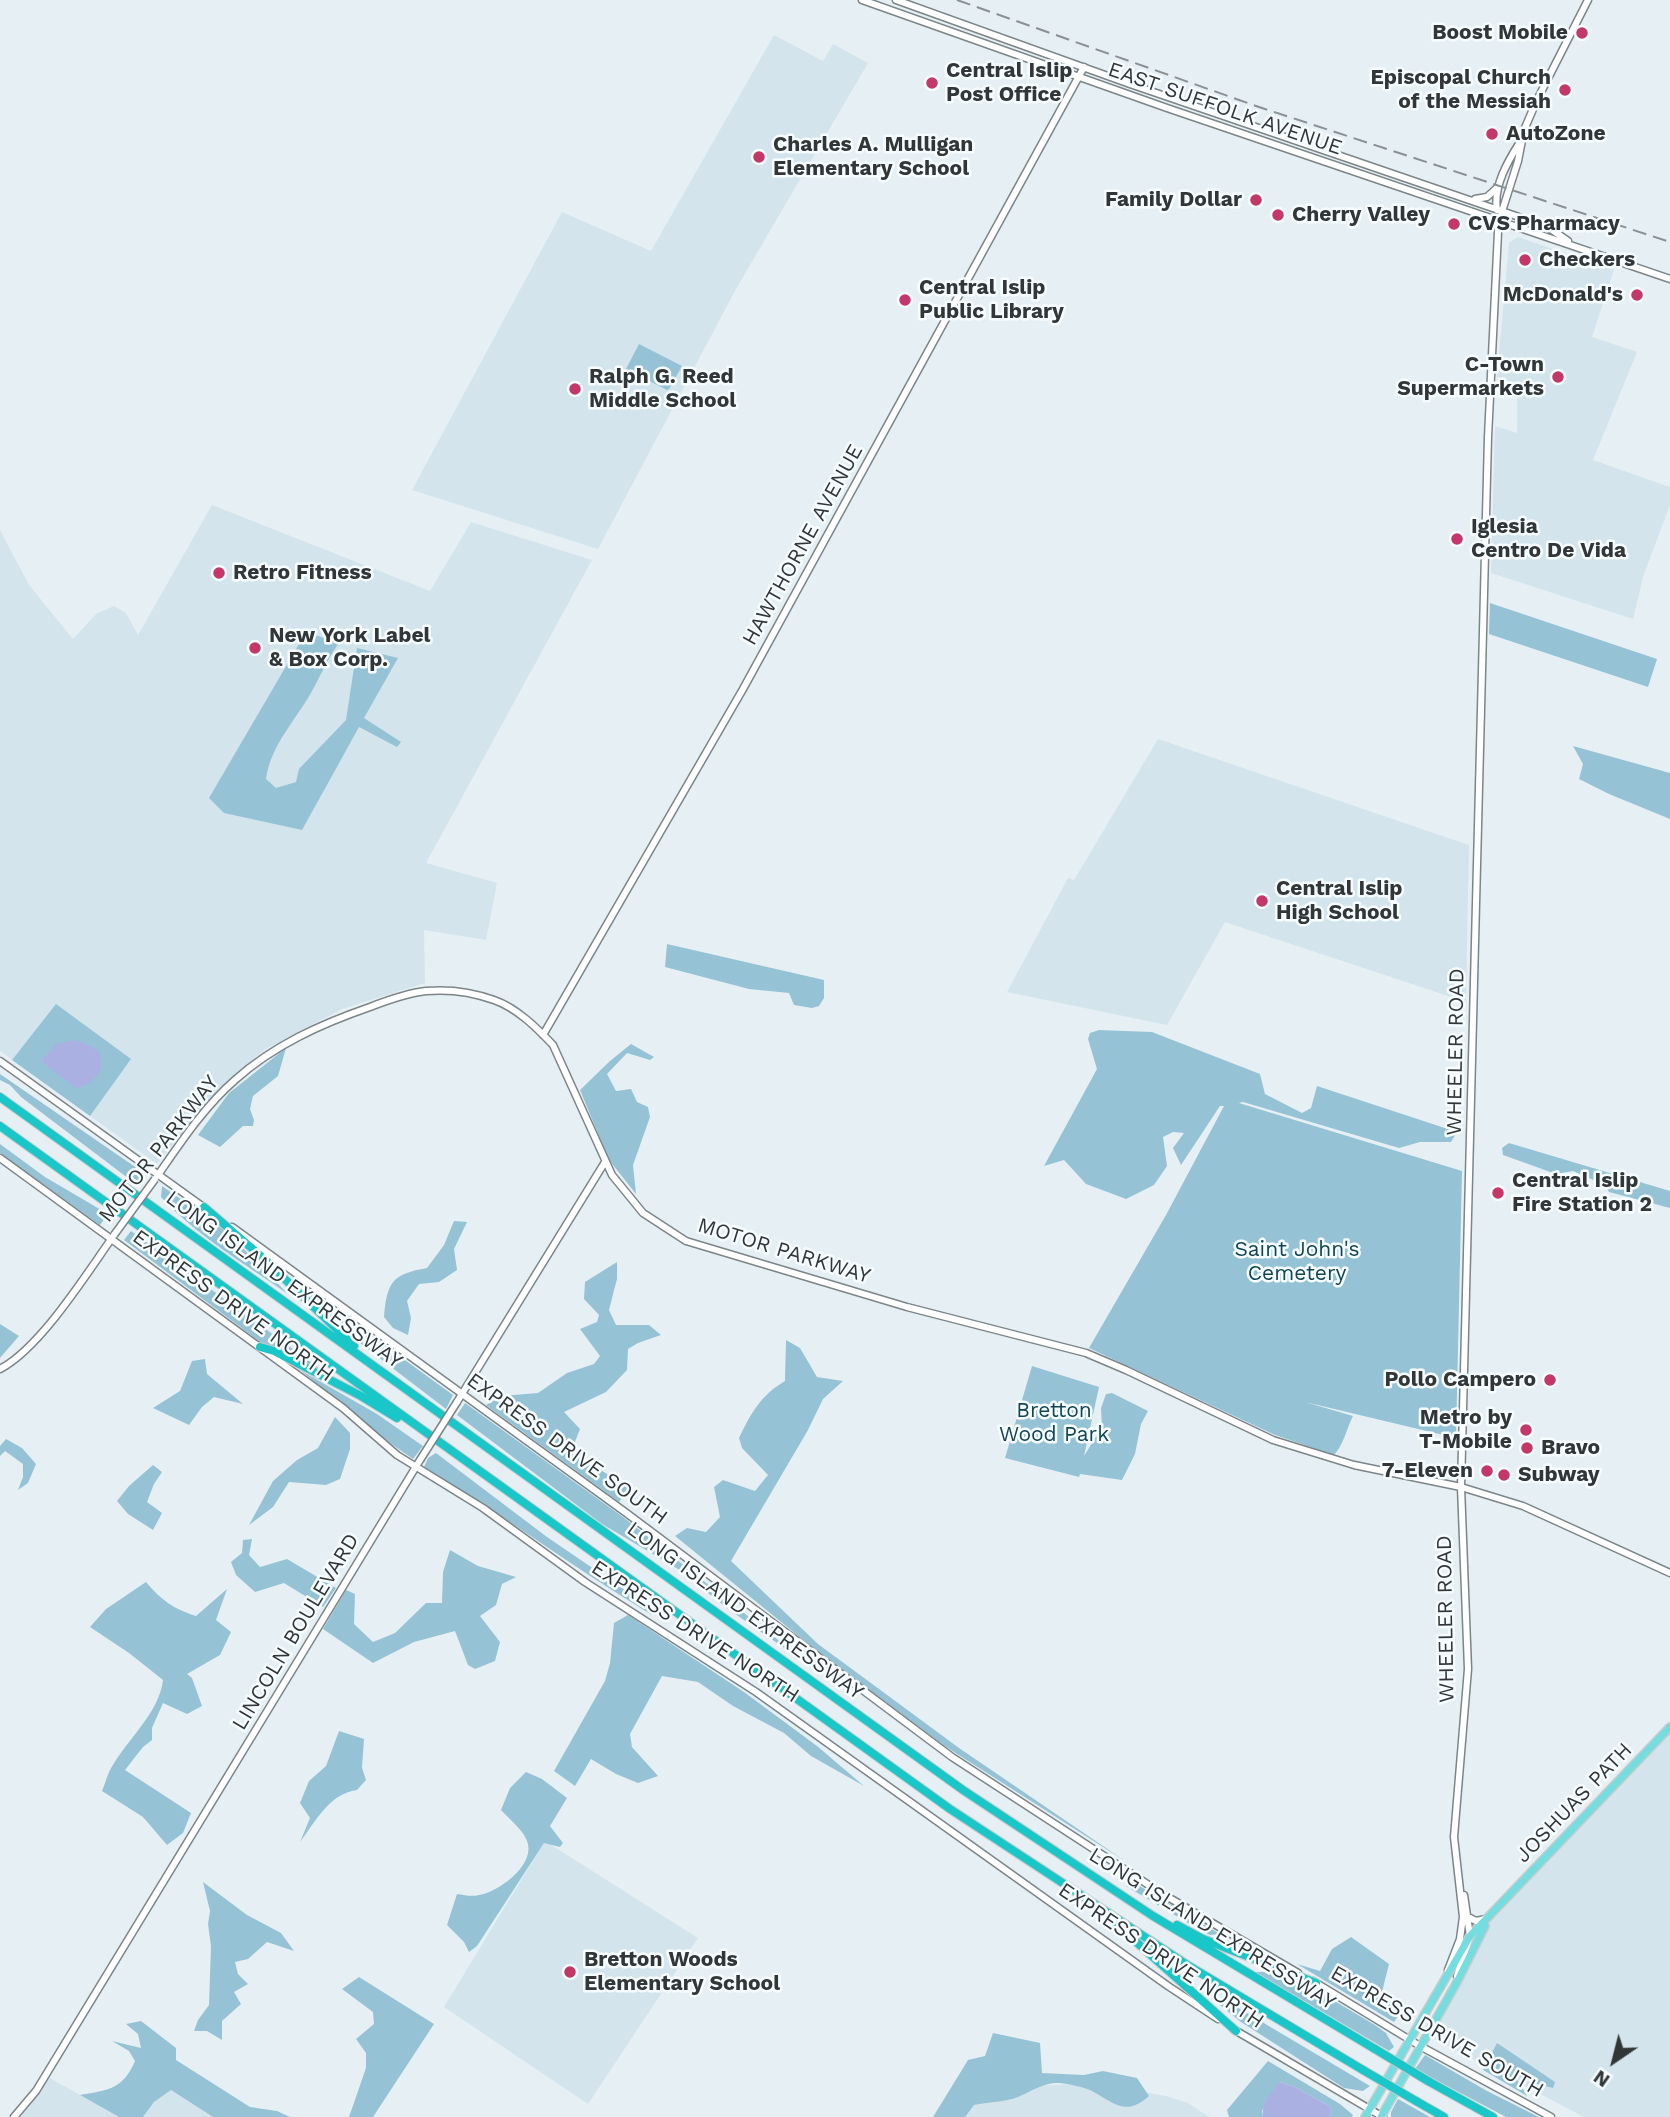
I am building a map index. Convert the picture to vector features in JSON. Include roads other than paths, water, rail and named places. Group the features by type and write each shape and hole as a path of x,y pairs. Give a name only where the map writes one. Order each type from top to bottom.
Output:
{"highway":[{"name":"LONG ISLAND EXPRESSWAY","path":"0,1097 963,1790 1153,1916 1493,2117"},
{"name":"LONG ISLAND EXPRESSWAY","path":"0,1126 950,1809 1106,1914 1246,2002 1444,2117"},
{"path":"204,1207 261,1257 327,1323 407,1391"},
{"path":"260,1347 361,1396 453,1453"},
{"path":"1106,1914 1236,2031"},
{"path":"1153,1916 1203,1939 1316,1983"}],"main road":[{"name":"EAST SUFFOLK AVENUE","path":"862,0 1079,78 1549,239 1572,244"},
{"name":"EAST SUFFOLK AVENUE","path":"893,0 1500,210 1552,230 1572,244"},
{"path":"884,8 893,0"},
{"path":"1521,140 1537,100 1588,0"},
{"name":"HAWTHORNE AVENUE","path":"543,1035 743,689 1084,67"},
{"name":"WHEELER ROAD","path":"1500,210 1495,202 1499,185 1508,161 1521,140"},
{"name":"WHEELER ROAD","path":"1382,2117 1439,2014 1464,1959 1470,1936 1454,1837 1468,1658 1461,1487 1488,437 1500,210 1518,161 1521,140"},
{"path":"1470,200 1487,197 1499,185"},
{"path":"1572,244 1670,279"},
{"name":"MOTOR PARKWAY","path":"0,1369 28,1347 47,1325 216,1098 253,1065 310,1030 369,1007 425,991 462,991 497,1001 523,1017 543,1035 559,1055 605,1162 620,1186 643,1213 686,1241 907,1307 1086,1353 1273,1440 1354,1465 1461,1487 1540,1512 1670,1573"},
{"name":"EXPRESS DRIVE SOUTH","path":"0,1061 156,1177 204,1207 625,1512 952,1758 1161,1893 1420,2046 1551,2117"},
{"name":"EXPRESS DRIVE NORTH","path":"0,1158 112,1237 343,1408 397,1455 418,1464 585,1582 756,1692 1168,1986 1236,2031 1382,2117"},
{"name":"LINCOLN BOULEVARD","path":"14,2117 28,2102 49,2070 605,1162"},
{"name":"JOSHUAS PATH","path":"1448,1970 1470,1936 1670,1727"},
{"name":"WHEELER ROAD","path":"1365,2117 1448,1970 1460,1939 1463,1917 1461,1883"},
{"name":"JOSHUAS PATH","path":"1439,2014 1482,1930 1503,1903"},
{"path":"1468,1917 1476,1921 1486,1919"}],"railway":[{"path":"957,0 1259,107 1670,242"}],"place":[{"name":"Boost Mobile","path":"1582,33"},
{"name":"Central Islip Post Office","path":"932,83"},
{"name":"Episcopal Church of the Messiah","path":"1565,90"},
{"name":"AutoZone","path":"1492,134"},
{"name":"Charles A. Mulligan Elementary School","path":"759,157"},
{"name":"Family Dollar","path":"1256,200"},
{"name":"Cherry Valley","path":"1278,215"},
{"name":"CVS Pharmacy","path":"1454,224"},
{"name":"Checkers","path":"1525,260"},
{"name":"McDonald's","path":"1637,295"},
{"name":"Central Islip Public Library","path":"905,300"},
{"name":"C‑Town Supermarkets","path":"1558,377"},
{"name":"Ralph G. Reed Middle School","path":"575,389"},
{"name":"Iglesia Centro De Vida","path":"1457,539"},
{"name":"Retro Fitness","path":"219,573"},
{"name":"New York Label & Box Corp.","path":"255,648"},
{"name":"Central Islip High School","path":"1262,901"},
{"name":"Central Islip Fire Station 2","path":"1498,1193"},
{"name":"Pollo Campero","path":"1550,1380"},
{"name":"Metro by T-Mobile","path":"1526,1430"},
{"name":"Bravo","path":"1527,1448"},
{"name":"7-Eleven","path":"1487,1471"},
{"name":"Subway","path":"1504,1475"},
{"name":"Bretton Woods Elementary School","path":"570,1972"}],"park label":[{"name":"Saint John's Cemetery","path":"1297,1262"},
{"name":"Bretton Wood Park","path":"1054,1423"}]}
